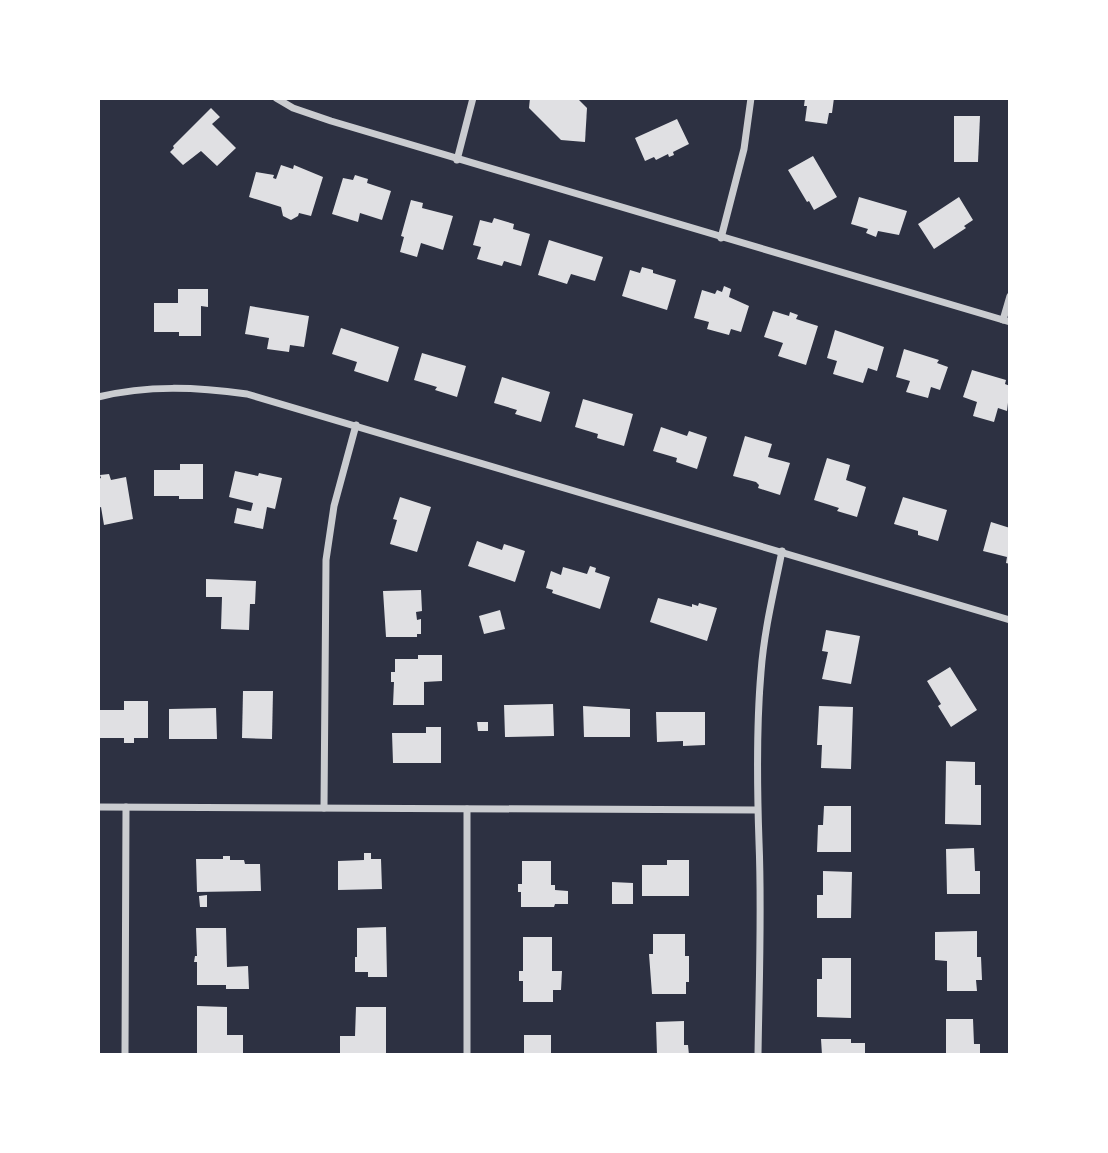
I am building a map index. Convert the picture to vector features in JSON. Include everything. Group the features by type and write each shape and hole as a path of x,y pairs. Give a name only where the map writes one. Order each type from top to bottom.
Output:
{"street":[{"path":"276,98 312,115 457,160 1006,321 1010,296"},
{"path":"457,160 473,98"},
{"path":"721,238 744,149 751,98"},
{"path":"98,397 160,388 201,388 260,397 1010,620"},
{"path":"324,808 326,560 334,506 356,425"},
{"path":"758,1055 757,728 761,669 782,551"},
{"path":"98,807 757,810"},
{"path":"125,1055 126,807"},
{"path":"467,809 467,1055"}],"building":[{"path":"530,98 577,98 587,108 585,142 561,140 529,108"},
{"path":"805,98 834,98 827,124 805,121"},
{"path":"211,108 220,117 212,124 236,148 217,166 201,151 183,165 170,152"},
{"path":"954,116 980,116 978,162 954,162"},
{"path":"677,119 689,144 669,157 668,154 656,160 654,157 645,161 635,138"},
{"path":"813,156 837,197 814,210 788,170"},
{"path":"281,165 293,169 294,165 323,177 311,216 299,213 291,220 283,216 281,207 249,197 256,172 274,175 273,178 276,179"},
{"path":"355,175 368,179 367,183 391,191 382,220 360,213 358,222 332,214 343,178 353,180"},
{"path":"859,197 907,211 899,235 878,231 876,237 866,233 868,229 851,224"},
{"path":"959,197 973,220 964,226 966,228 934,249 918,224"},
{"path":"411,200 423,203 422,208 453,216 443,250 421,243 417,257 400,252 404,237 401,236"},
{"path":"494,218 514,224 513,229 530,234 521,266 504,261 502,266 477,259 481,247 473,245 480,220 492,223"},
{"path":"549,240 603,257 595,281 571,274 567,284 538,275"},
{"path":"642,267 676,280 667,310 622,296 630,270 640,273"},
{"path":"724,286 731,289 729,297 749,306 741,332 731,329 729,335 707,329 709,322 694,318 702,290 715,294 717,290 722,292"},
{"path":"178,289 208,289 208,307 201,306 201,336 179,336 179,332 154,332 154,303 178,303"},
{"path":"250,306 309,316 304,347 290,345 289,352 267,349 269,338 245,334"},
{"path":"773,311 789,316 790,312 798,315 796,319 818,326 806,365 778,356 783,343 764,337"},
{"path":"341,328 399,347 388,382 354,371 357,362 332,354"},
{"path":"835,330 884,347 877,371 868,368 863,383 833,374 837,361 827,358"},
{"path":"904,349 939,360 937,363 948,367 940,390 931,387 928,398 906,392 910,381 896,377"},
{"path":"422,353 466,366 457,397 414,380"},
{"path":"972,370 1006,380 1005,384 1010,386 1007,411 998,408 994,422 973,416 977,402 963,397"},
{"path":"502,377 550,392 541,422 515,414 517,410 494,403"},
{"path":"583,399 633,414 624,446 597,438 598,434 575,427"},
{"path":"661,427 687,436 689,431 707,437 697,469 676,462 677,458 653,451"},
{"path":"745,436 772,444 768,457 790,463 780,495 758,488 756,482 733,476"},
{"path":"827,458 850,465 846,480 866,487 857,517 814,500"},
{"path":"180,464 203,464 203,499 154,496 154,470 180,470"},
{"path":"235,471 282,478 275,509 267,507 263,529 234,523 237,508 251,511 253,503 229,497"},
{"path":"109,474 111,480 126,477 133,519 104,525 101,507 98,508 98,479 101,478 100,475"},
{"path":"400,497 431,507 417,552 390,544 397,520 393,519"},
{"path":"903,497 947,510 938,541 918,535 918,531 894,524"},
{"path":"991,522 1010,528 1010,564 1006,563 1007,557 983,551"},
{"path":"477,541 502,550 504,544 525,551 515,582 468,566"},
{"path":"590,566 596,568 595,572 610,577 600,609 552,593 553,590 546,588 551,571 561,575 563,567 587,574"},
{"path":"206,579 256,581 255,604 250,604 249,630 221,629 222,597 206,597"},
{"path":"421,590 422,611 416,612 417,620 421,619 421,634 417,634 417,637 386,637 383,591"},
{"path":"658,598 692,607 692,604 698,606 699,603 717,608 707,641 650,622"},
{"path":"500,610 505,629 484,634 479,616"},
{"path":"826,630 860,636 851,684 822,679 828,652 822,651"},
{"path":"418,655 442,655 442,681 424,682 424,705 393,705 394,682 391,682 391,672 395,672 395,659 418,659"},
{"path":"950,667 977,710 951,727 927,681"},
{"path":"243,691 273,691 272,739 242,738"},
{"path":"124,701 148,701 148,738 134,738 134,743 124,743 124,738 98,738 98,710 124,710"},
{"path":"553,704 554,736 505,737 504,705"},
{"path":"583,706 630,709 630,737 584,737"},
{"path":"819,706 853,707 851,769 821,768 822,745 817,745"},
{"path":"216,708 217,739 169,739 169,709"},
{"path":"656,712 705,712 705,745 683,746 683,741 657,742"},
{"path":"477,722 488,722 488,731 478,731"},
{"path":"426,727 441,727 441,763 393,763 392,733 426,733"},
{"path":"946,761 975,762 975,785 981,785 981,825 945,824"},
{"path":"824,806 851,806 851,852 817,852 818,825 823,825"},
{"path":"974,848 975,871 980,871 980,894 947,894 946,849"},
{"path":"364,853 371,853 371,859 381,859 382,889 338,890 338,861 364,860"},
{"path":"223,856 230,856 230,860 244,860 245,864 260,864 261,891 197,892 196,859 223,859"},
{"path":"667,860 689,860 689,896 642,896 642,865 667,865"},
{"path":"522,861 551,861 551,885 555,885 555,890 568,891 568,904 555,904 554,907 521,907 518,884 522,884"},
{"path":"823,871 852,872 851,918 817,918 817,895 823,895"},
{"path":"612,882 633,883 633,904 612,904"},
{"path":"207,895 207,907 200,907 199,896"},
{"path":"386,927 387,977 368,977 368,972 355,972 357,928"},
{"path":"196,928 226,928 227,967 248,966 249,989 226,989 226,985 197,985 197,962 194,962 197,956"},
{"path":"977,931 977,957 981,957 982,980 976,980 977,991 947,991 947,961 935,960 935,932"},
{"path":"653,934 685,934 685,956 689,956 686,994 652,994 649,954 653,954"},
{"path":"523,937 552,937 552,971 562,971 561,990 553,990 553,1002 523,1002 523,981 519,981 519,971 523,971"},
{"path":"822,958 851,958 851,1018 817,1017 817,979 822,979"},
{"path":"197,1006 227,1007 227,1035 243,1035 243,1055 197,1054"},
{"path":"356,1007 386,1007 386,1053 340,1053 340,1036 355,1036"},
{"path":"946,1019 973,1019 974,1044 980,1044 980,1055 946,1055"},
{"path":"684,1021 684,1045 688,1045 689,1055 657,1055 656,1022"},
{"path":"524,1035 551,1035 551,1055 524,1055"},
{"path":"821,1039 851,1039 851,1043 865,1043 865,1055 822,1055"}]}
